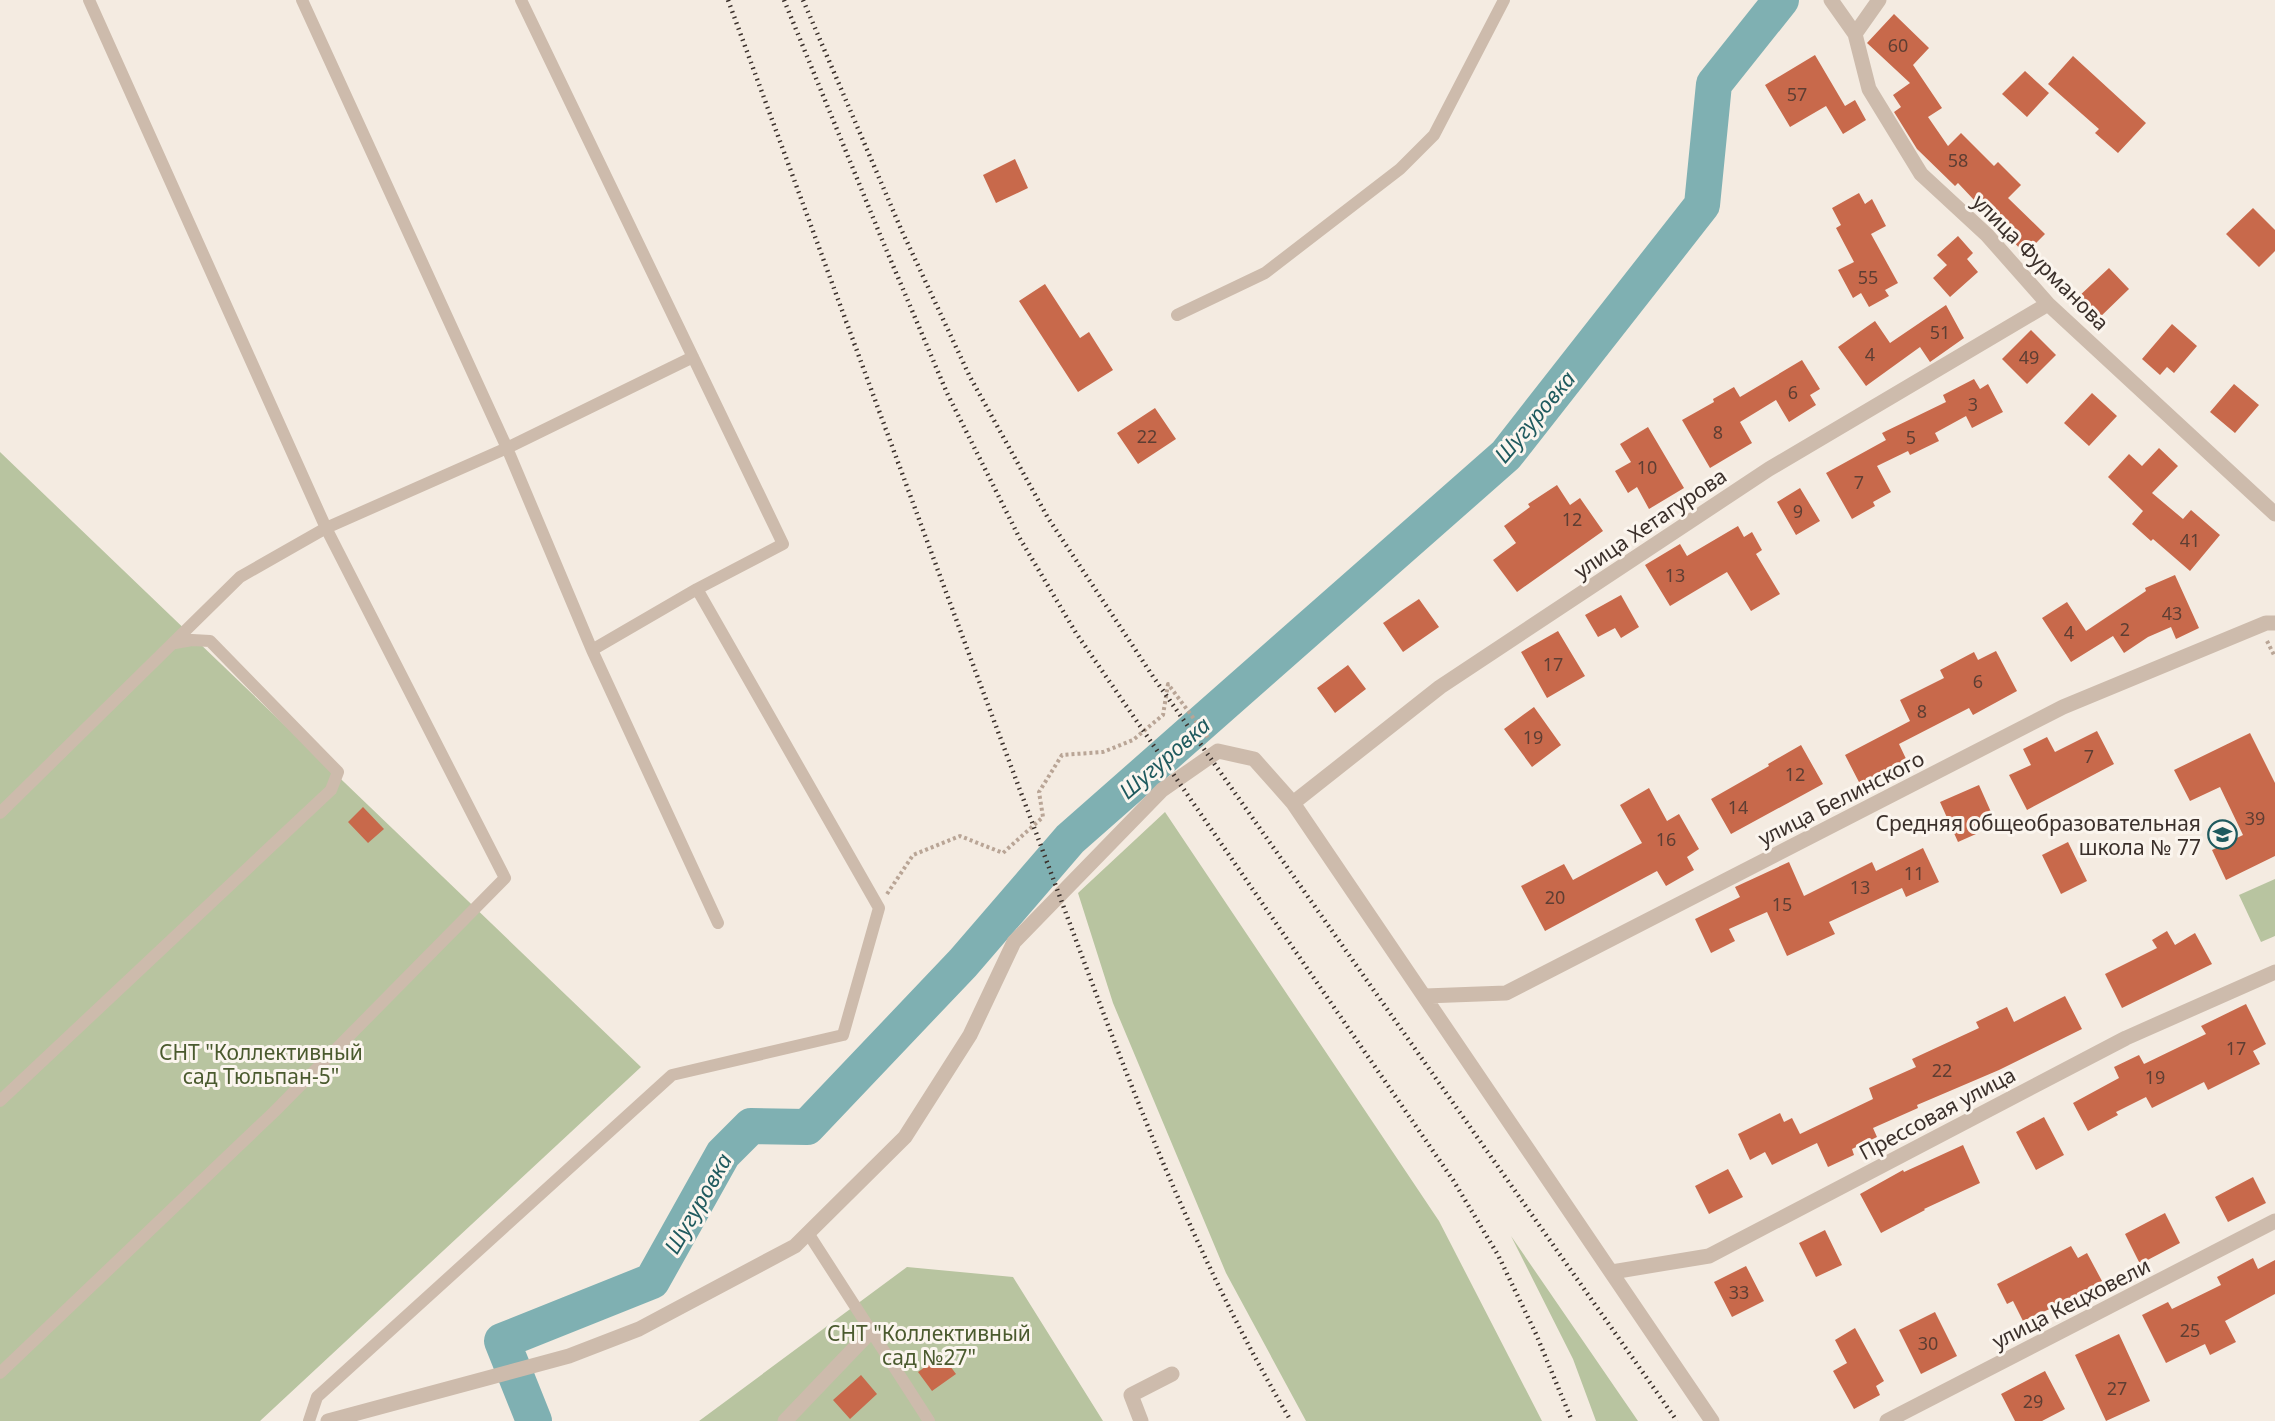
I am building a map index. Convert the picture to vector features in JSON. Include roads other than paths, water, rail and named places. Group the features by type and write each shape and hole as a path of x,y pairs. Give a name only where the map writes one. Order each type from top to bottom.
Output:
{"street":[{"name":"улица Фурманова","path":"1832,0 1854,34 1869,89 1921,174 1987,234 2048,304 2275,514"},
{"path":"1854,34 1879,0"},
{"name":"улица Хетагурова","path":"1293,803 1440,687 1759,476 2048,304"},
{"name":"улица Белинского","path":"1425,996 1506,993 2063,707 2266,623 2275,623"},
{"path":"328,1421 569,1356 639,1329 795,1246 905,1137 970,1035 1014,942 1162,790 1218,751 1254,759 1293,803 1712,1421"},
{"name":"Прессовая улица","path":"1612,1272 1709,1256 2126,1038 2275,972"},
{"name":"улица Кецховели","path":"1887,1421 2275,1221"},
{"path":"785,1421 871,1331"},
{"path":"1141,1421 1131,1395 1172,1374"}],"lane":[{"path":"0,1373 274,1112 505,878 326,528 89,0"},
{"path":"302,0 507,448 592,650 718,923"},
{"path":"521,0 783,544 697,589 592,650"},
{"path":"1177,315 1265,273 1400,169 1434,135 1504,0"},
{"path":"0,813 240,577 326,528 507,448 693,357"},
{"path":"309,1421 317,1397 672,1075 843,1035 879,908 697,589"},
{"path":"0,1101 331,790 336,779 338,772 210,640 192,640 173,644"},
{"path":"808,1233 929,1421"}],"waterway":[{"name":"Шугуровка","path":"534,1421 502,1341 652,1281 723,1154 751,1126 807,1127 963,963 1070,839 1506,455 1702,205 1714,84 1781,0"}],"railway":[{"path":"728,0 955,617 1148,1128 1214,1276 1291,1421"},
{"path":"784,0 947,393 1019,537 1076,633 1453,1180 1498,1255 1536,1334 1572,1421"},
{"path":"803,0 901,229 970,377 1048,518 1154,678 1677,1421"}],"place":[{"name":"Средняя общеобразовательная школа № 77","path":"2222,835"}],"park label":[{"name":"СНТ \"Коллективный сад Тюльпан-5\"","path":"261,1064"},
{"name":"СНТ \"Коллективный сад №27\"","path":"929,1345"}]}
